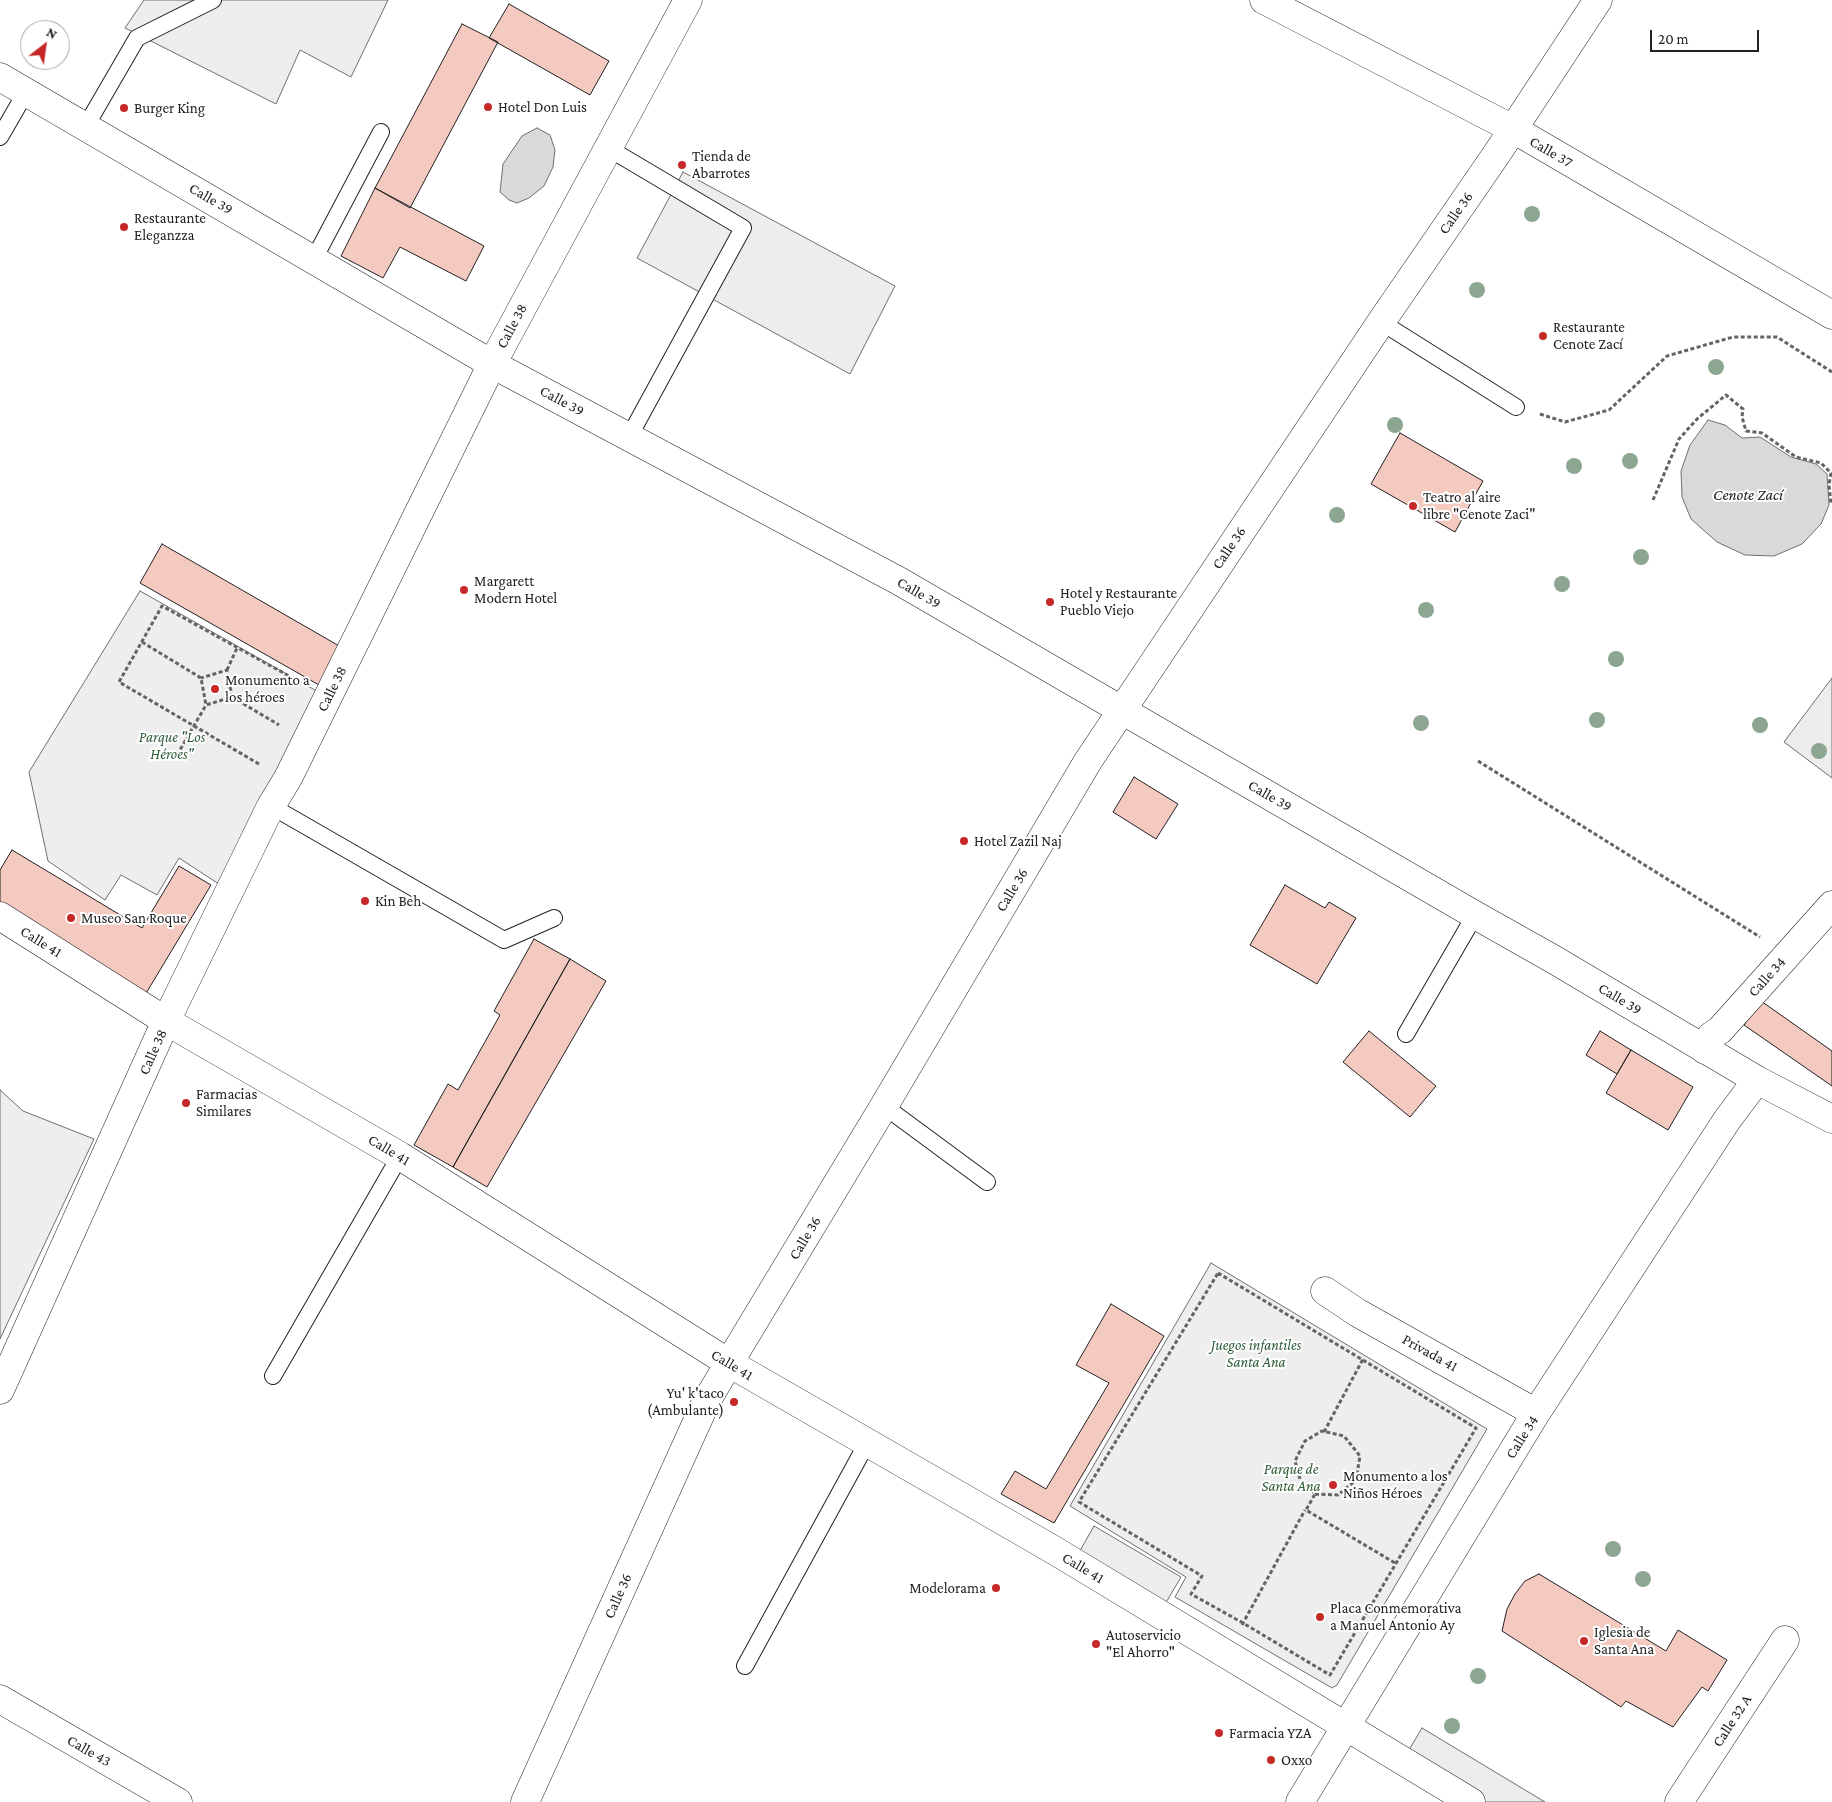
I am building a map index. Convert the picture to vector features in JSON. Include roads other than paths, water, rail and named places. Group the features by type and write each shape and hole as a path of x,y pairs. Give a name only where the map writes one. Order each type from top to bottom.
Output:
{"street":[{"name":"Calle 38","path":"0,1390 166,1021 271,806 288,778 308,738 492,364 688,0"},
{"name":"Calle 37","path":"1264,0 1513,130 1832,315"},
{"name":"Calle 36","path":"525,1802 706,1402 729,1363 1088,761 1381,322 1513,130 1598,0"},
{"name":"Calle 39","path":"0,77 492,364 899,581 1475,915 1553,958 1757,1080 1832,1119"},
{"name":"Calle 34","path":"1705,1050 1711,1036 1720,1030 1832,905"},
{"name":"Calle 41","path":"0,916 166,1021 400,1156 729,1363 1052,1549 1471,1802"},
{"name":"Calle 34","path":"1300,1802 1536,1413 1728,1120 1757,1080"},
{"name":"Privada 41","path":"1325,1292 1379,1325 1536,1413"},
{"name":"Calle 32 A","path":"1679,1802 1785,1640"},
{"name":"Calle 43","path":"0,1699 178,1802"}],"lane":[{"path":"86,126 136,38 213,0"},
{"path":"0,137 26,92"},
{"path":"314,259 381,132"},
{"path":"608,148 743,228 629,437"},
{"path":"1381,322 1516,407"},
{"path":"271,806 504,940 554,918"},
{"path":"1406,1034 1475,915"},
{"path":"884,1106 987,1182"},
{"path":"273,1376 400,1156"},
{"path":"746,1666 867,1443"}],"water":[{"path":"537,128 550,135 555,150 553,167 544,186 529,198 517,203 509,200 500,192 503,164 522,136"},
{"name":"Cenote Zací","path":"1708,420 1725,425 1742,438 1760,437 1791,457 1816,464 1827,474 1829,505 1821,524 1802,544 1774,556 1745,555 1717,542 1691,519 1682,497 1681,471 1690,445"}],"place":[{"name":"Hotel Don Luis","path":"488,107"},
{"name":"Burger King","path":"124,108"},
{"name":"Tienda de Abarrotes","path":"682,165"},
{"name":"Restaurante Eleganzza","path":"124,227"},
{"name":"Restaurante Cenote Zací","path":"1543,336"},
{"name":"Teatro al aire libre \"Cenote Zaci\"","path":"1413,506"},
{"name":"Margarett Modern Hotel","path":"464,590"},
{"name":"Hotel y Restaurante Pueblo Viejo","path":"1050,602"},
{"name":"Monumento a los héroes","path":"215,689"},
{"name":"Hotel Zazil Naj","path":"964,841"},
{"name":"Kin Beh","path":"365,901"},
{"name":"Museo San Roque","path":"71,918"},
{"name":"Farmacias Similares","path":"186,1103"},
{"name":"Yu' k'taco (Ambulante)","path":"734,1402"},
{"name":"Monumento a los Niños Héroes","path":"1333,1485"},
{"name":"Modelorama","path":"996,1588"},
{"name":"Placa Conmemorativa a Manuel Antonio Ay","path":"1320,1617"},
{"name":"Iglesia de Santa Ana","path":"1584,1641"},
{"name":"Autoservicio \"El Ahorro\"","path":"1096,1644"},
{"name":"Farmacia YZA","path":"1219,1733"},
{"name":"Oxxo","path":"1271,1760"}],"park label":[{"name":"Parque \"Los Héroes\"","path":"172,746"},
{"name":"Juegos infantiles Santa Ana","path":"1256,1354"},
{"name":"Parque de Santa Ana","path":"1291,1478"}]}
